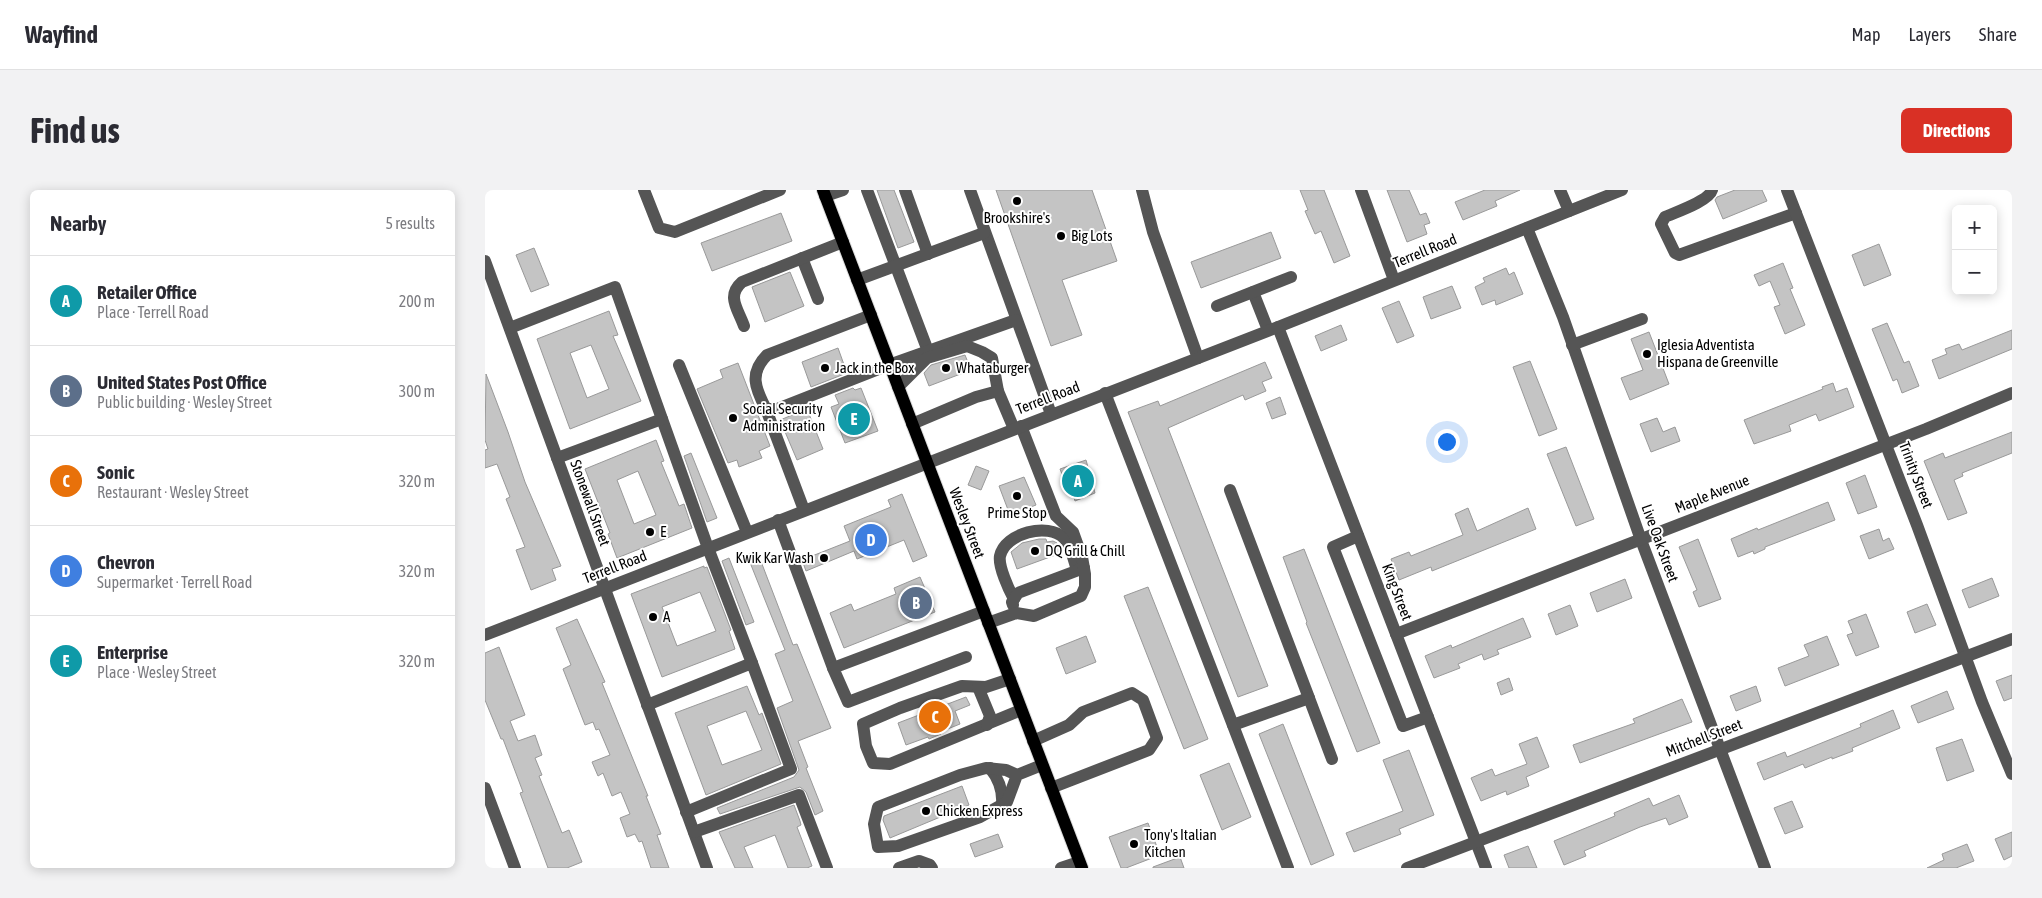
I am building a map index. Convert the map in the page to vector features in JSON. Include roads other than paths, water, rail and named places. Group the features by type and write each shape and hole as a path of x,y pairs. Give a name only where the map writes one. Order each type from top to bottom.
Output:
{"main road":[{"name":"Wesley Street","path":"824,193 1080,865"}],"street":[{"path":"644,190 659,228 675,232 780,190"},
{"path":"824,193 843,190"},
{"path":"867,190 928,352"},
{"path":"905,190 928,254"},
{"path":"970,190 1051,414"},
{"path":"1142,190 1153,232 1198,358"},
{"path":"1361,190 1394,280"},
{"path":"1560,190 1569,211"},
{"name":"Terrell Road","path":"485,635 1273,329 1621,190"},
{"path":"1712,190 1711,195 1703,200 1665,217 1662,221 1661,224 1675,253 1679,255 1795,213"},
{"name":"Trinity Street","path":"1787,190 2012,774"},
{"name":"Live Oak Street","path":"1527,228 1549,281 1602,424 1641,540 1765,868"},
{"path":"857,280 985,233"},
{"path":"744,326 732,296 735,288 741,282 843,242"},
{"path":"801,258 817,299"},
{"name":"Stonewall Street","path":"485,261 707,868"},
{"path":"1217,306 1291,277"},
{"path":"510,328 615,287 708,548 791,769 686,812"},
{"name":"King Street","path":"1253,292 1273,329 1358,536 1487,868"},
{"path":"804,510 766,409 756,390 756,373 759,363 767,355 871,316"},
{"path":"1572,345 1642,319"},
{"path":"766,409 777,410 889,365 1017,320"},
{"path":"833,668 986,617 1016,613 1034,616 1081,596 1085,587 1073,532 1056,516 1017,427 998,391 992,358 967,346 927,358 898,387"},
{"path":"679,365 747,532"},
{"path":"912,424 976,397 998,391"},
{"path":"1105,393 1288,868"},
{"name":"Maple Avenue","path":"1396,634 1641,540 2012,393"},
{"path":"557,458 662,419"},
{"path":"1230,490 1332,759"},
{"path":"778,520 833,668 848,702 966,657"},
{"path":"1014,600 1007,585 999,558 1003,547 1013,539 1035,531 1047,530 1058,533 1066,540 1081,569"},
{"path":"1358,536 1333,547 1403,726 1428,717"},
{"path":"1016,613 1012,602 1018,593 1081,569"},
{"name":"Mitchell Street","path":"1407,868 2012,639"},
{"path":"647,705 752,663"},
{"path":"1010,679 986,687 961,686 900,708 863,724 866,746 873,764 890,764 1021,710"},
{"path":"978,687 990,716 987,725"},
{"path":"1033,741 1069,725 1083,712 1132,693 1143,700 1157,738 1149,750 1051,788"},
{"path":"1233,725 1309,698"},
{"path":"1017,775 1007,802 981,816 898,846 878,848 873,824 878,807 960,775 990,768 1006,770 1017,775 1042,765"},
{"path":"990,768 1003,795 1003,804"},
{"path":"485,788 515,868"},
{"path":"693,832 799,795 827,868"},
{"path":"899,868 919,861 930,864 932,868"},
{"path":"1061,868 1080,865"}],"place":[{"name":"Brookshire's","path":"1017,201"},
{"name":"Big Lots","path":"1061,236"},
{"name":"Iglesia Adventista Hispana de Greenville","path":"1647,354"},
{"name":"Jack in the Box","path":"825,368"},
{"name":"Whataburger","path":"946,368"},
{"name":"Social Security Administration","path":"733,418"},
{"name":"Enterprise","path":"854,419"},
{"name":"Retailer Office","path":"1078,481"},
{"name":"Prime Stop","path":"1017,496"},
{"name":"E","path":"650,532"},
{"name":"Chevron","path":"871,540"},
{"name":"DQ Grill & Chill","path":"1035,551"},
{"name":"Kwik Kar Wash","path":"824,558"},
{"name":"United States Post Office","path":"916,603"},
{"name":"A","path":"653,617"},
{"name":"Sonic","path":"935,717"},
{"name":"Chicken Express","path":"926,811"},
{"name":"Tony's Italian Kitchen","path":"1134,844"}]}
